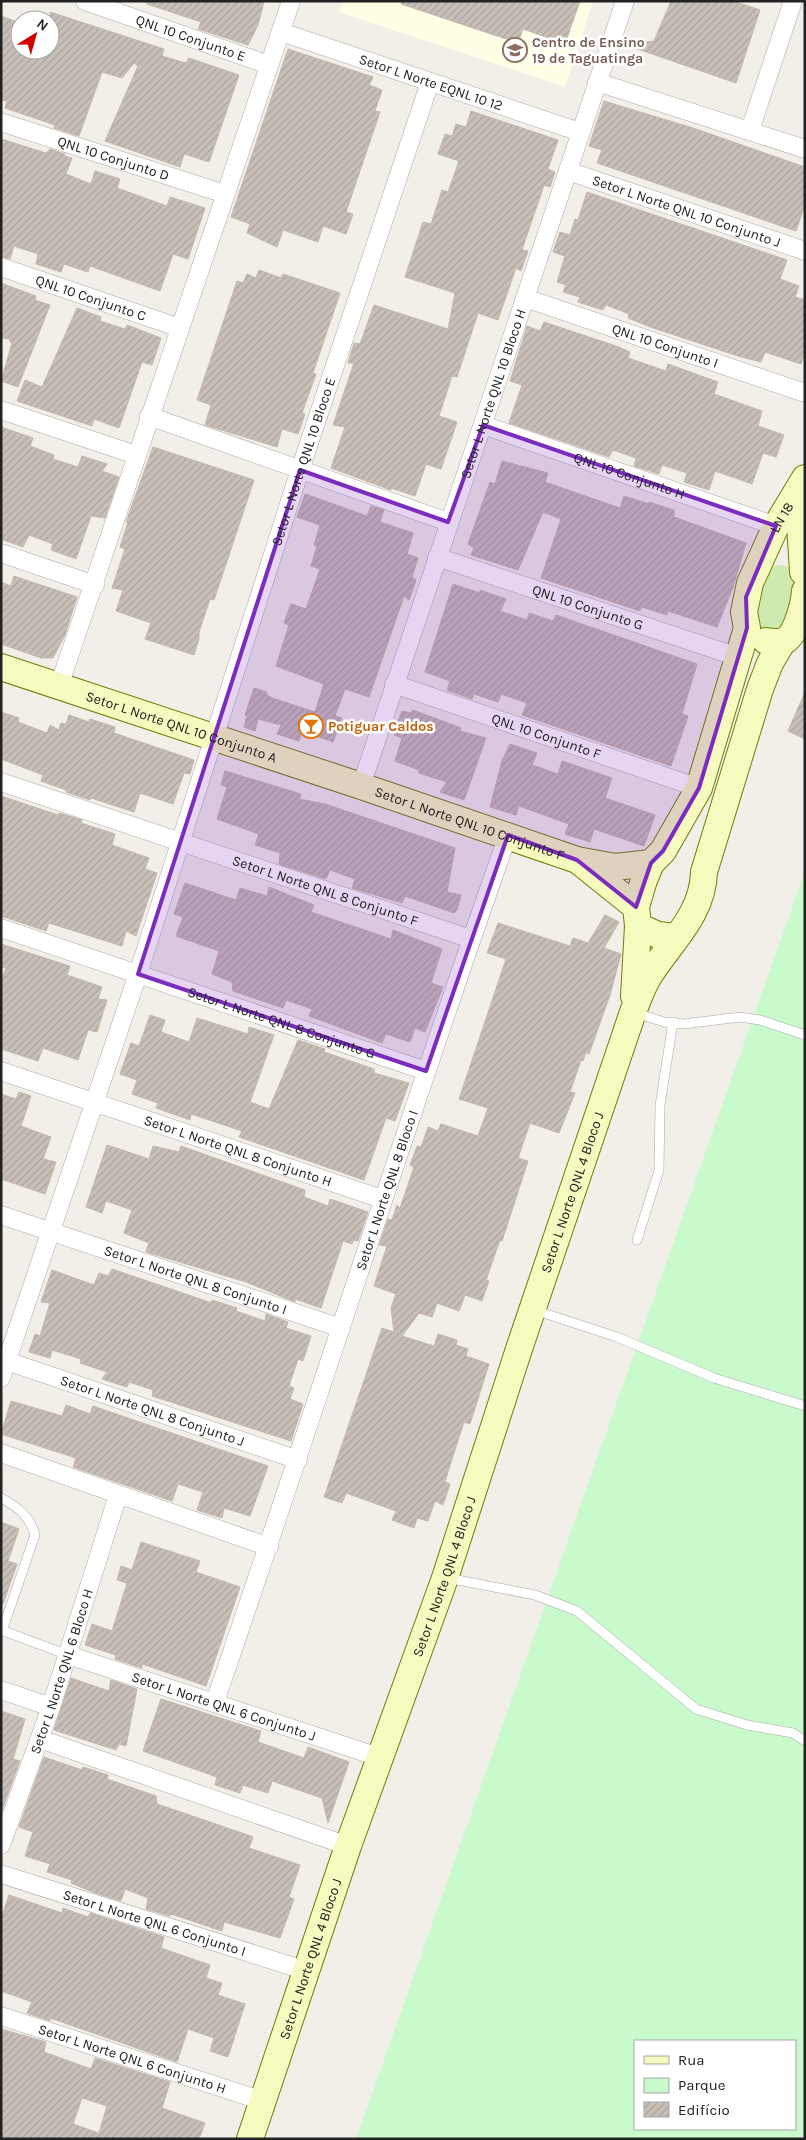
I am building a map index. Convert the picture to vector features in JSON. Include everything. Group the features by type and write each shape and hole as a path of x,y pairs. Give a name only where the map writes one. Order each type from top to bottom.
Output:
{"main road":[{"name":"LN 18","path":"762,560 776,526 805,478"},
{"name":"LN 18","path":"804,580 800,524 805,486"},
{"path":"762,560 789,560 804,580 802,610 792,638 770,663 760,689 704,872 704,886 697,908 686,926 675,937 647,978 633,1012 637,916 657,857 699,788 747,628 744,612 746,597 756,570 762,560"},
{"path":"747,628 762,640 792,638"},
{"name":"Setor L Norte QNL 10 Conjunto A","path":"1,667 361,786"},
{"name":"Setor L Norte QNL 10 Conjunto F","path":"361,786 577,860"},
{"path":"577,860 615,867 657,857 686,854 696,861 704,872"},
{"path":"577,860 658,935 675,937"},
{"name":"Setor L Norte QNL 4 Bloco J","path":"250,2139 348,1846 445,1578 519,1348 534,1310 633,1012"}],"street":[{"name":"QNL 10 Conjunto E","path":"85,1 269,65"},
{"path":"59,686 95,585 136,455 291,1"},
{"name":"Setor L Norte QNL 10 Bloco H","path":"361,786 448,522 625,1"},
{"path":"750,130 793,1"},
{"name":"Setor L Norte EQNL 10 12","path":"281,32 580,132"},
{"name":"Setor L Norte QNL 10 Bloco E","path":"1,1378 4,1360 138,974 300,470 430,82"},
{"path":"597,82 805,149"},
{"name":"QNL 10 Conjunto D","path":"1,122 225,194"},
{"name":"Setor L Norte QNL 10 Conjunto J","path":"568,171 805,251"},
{"name":"QNL 10 Conjunto C","path":"1,268 180,328"},
{"name":"QNL 10 Conjunto I","path":"525,298 805,393"},
{"path":"1,410 136,455"},
{"path":"150,416 448,522"},
{"name":"QNL 10 Conjunto H","path":"482,426 776,526"},
{"path":"1,553 95,585"},
{"name":"QNL 10 Conjunto G","path":"437,557 738,657"},
{"name":"QNL 10 Conjunto F","path":"394,684 699,788"},
{"name":"Setor L Norte QNL 8 Conjunto F","path":"1,782 471,939"},
{"name":"Setor L Norte QNL 8 Bloco I","path":"215,1702 298,1460 382,1199 508,835"},
{"name":"Setor L Norte QNL 8 Conjunto G","path":"1,928 426,1071"},
{"name":"Setor L Norte QNL 8 Conjunto H","path":"1,1071 382,1199"},
{"name":"Setor L Norte QNL 8 Conjunto I","path":"1,1214 341,1328"},
{"name":"Setor L Norte QNL 8 Conjunto J","path":"4,1360 298,1460"},
{"path":"1,1453 269,1547"},
{"name":"Setor L Norte QNL 6 Bloco H","path":"1,1845 51,1707 118,1495"},
{"name":"Setor L Norte QNL 6 Conjunto J","path":"68,1655 379,1757"},
{"path":"1,1690 51,1707"},
{"path":"40,1739 348,1846"},
{"name":"Setor L Norte QNL 6 Conjunto I","path":"1,1874 307,1971"},
{"name":"Setor L Norte QNL 6 Conjunto H","path":"1,2016 262,2101"}],"lane":[{"path":"633,1012 684,1024 740,1017 760,1020 805,1036"},
{"path":"637,1240 658,1170 660,1105 673,1022"},
{"path":"534,1310 617,1337 714,1378 805,1406"},
{"path":"1,1498 25,1514 32,1523 34,1535 2,1631 68,1655"},
{"path":"445,1578 536,1594 577,1611 696,1709 747,1725 793,1733 805,1741"}],"highlighted area":[{"path":"483,425 776,526 746,597 747,628 699,788 663,851 651,863 636,907 577,860 508,835 426,1071 138,974 300,470 448,522"}],"shaded area":[{"name":"Centro de Ensino 19 de Taguatinga","path":"343,1 593,1 565,87 339,12"}],"green space":[{"path":"783,565 792,569 798,576 792,613 779,632 763,633 758,628 758,595 763,582 774,566"},
{"path":"805,871 805,2139 356,2139"}],"building":[{"path":"147,1 264,1 258,25 248,45 198,29 201,22 147,4"},
{"path":"402,1 580,1 565,44 523,29 518,43 401,4"},
{"path":"671,1 733,1 760,10 736,83 626,45 654,41"},
{"path":"60,15 164,49 162,56 186,63 189,58 239,75 209,162 184,154 180,167 105,141 138,66 134,63 122,78 102,72 79,136 54,128 55,125 5,108 7,101 1,100 1,16 10,19 10,60 60,60"},
{"path":"288,49 373,77 369,85 382,90 375,111 380,112 346,212 353,214 346,234 323,226 318,242 283,230 277,247 247,233 250,224 231,217"},
{"path":"604,101 693,128 805,167 805,205 796,231 597,163 602,150 589,146"},
{"path":"471,111 558,140 548,169 555,172 550,187 544,185 522,250 528,251 521,271 516,268 498,320 478,313 457,377 452,376 439,416 457,422 441,469 426,464 415,496 391,488 391,490 331,468 345,427 333,425 354,363 348,363 354,343 360,344 374,305 448,329 455,293 405,277 423,222 431,224 442,190 448,192 459,161 438,154 445,134 452,136 456,124 466,127"},
{"path":"1,139 46,153 50,149 65,154 64,156 72,158 66,174 91,184 95,171 120,179 117,188 167,206 170,197 205,208 188,259 173,254 160,291 90,266 88,272 64,264 61,272 36,264 38,254 14,246 10,259 1,257"},
{"path":"587,192 787,260 780,279 799,286 795,297 805,300 805,352 801,364 765,352 761,362 738,356 653,328 628,318 629,314 606,305 603,310 578,302 580,297 563,292 566,285 557,282 565,256 553,252 560,232 570,235 575,219 578,220"},
{"path":"259,270 281,278 283,274 340,293 313,373 316,374 302,413 305,414 298,434 282,429 277,447 205,425 211,405 197,400 237,281 243,283 247,274 256,278"},
{"path":"1,283 36,296 35,300 50,305 18,387 1,381 12,343 10,339 1,338"},
{"path":"77,308 101,317 100,321 125,329 127,325 161,338 152,365 142,362 119,428 94,419 92,426 17,401 25,380 42,387"},
{"path":"544,322 619,347 630,352 628,358 666,371 668,364 718,382 714,394 762,411 758,426 784,435 776,457 763,453 752,484 715,471 709,490 684,482 687,473 662,465 659,474 634,466 636,458 613,450 609,457 509,423 522,385 510,381 527,326 540,331"},
{"path":"1,427 33,438 30,446 54,455 53,459 78,467 82,456 107,464 102,471 119,477 105,518 91,516 76,559 51,550 53,544 29,535 23,547 1,539"},
{"path":"153,447 254,480 214,600 210,599 199,632 194,655 145,639 151,623 116,611 123,590 112,588 125,549 120,547 128,522 126,522"},
{"path":"502,461 548,473 545,482 620,508 624,496 674,510 674,517 746,543 733,587 717,627 668,611 667,615 642,607 640,611 541,578 561,519 543,512 518,570 471,555 474,548 468,544 490,482 495,484"},
{"path":"305,494 367,516 371,506 384,510 380,522 413,533 407,554 418,558 412,577 416,580 409,600 404,596 369,697 345,689 335,716 342,718 333,742 302,731 299,741 277,734 281,725 258,719 255,731 244,727 247,716 245,715 254,688 267,692 266,694 272,698 315,712 324,684 276,666 289,625 284,623 291,604 306,609 320,569 311,566 317,546 314,545 320,525 297,517"},
{"path":"14,576 77,597 65,635 53,658 41,658 1,644 1,582 11,586"},
{"path":"453,584 480,593 480,590 506,599 500,611 527,620 529,613 553,621 556,615 697,664 682,714 688,716 671,766 522,715 527,703 501,694 498,702 474,694 472,699 447,690 450,681 425,672"},
{"path":"805,692 805,739 788,731"},
{"path":"413,710 461,728 460,731 486,738 464,800 440,792 447,782 419,773 419,770 395,761 402,738 394,735 397,724 402,711 411,713"},
{"path":"1,712 19,718 18,722 47,733 50,725 59,730 61,723 66,724 69,715 89,722 90,719 115,727 114,733 194,760 190,774 184,773 173,804 140,793 134,812 91,798 90,800 41,781 43,775 1,759"},
{"path":"510,744 537,753 532,765 558,774 562,761 612,778 605,798 655,815 644,846 594,829 590,842 565,834 569,824 519,806 516,815 490,807 502,761"},
{"path":"225,771 301,794 299,799 325,804 455,848 447,892 461,895 457,910 454,913 405,896 402,903 352,888 355,879 330,870 326,879 279,864 280,853 255,845 259,834 217,819 227,787 221,785"},
{"path":"1,796 58,815 59,813 82,820 81,823 115,834 112,845 149,858 145,869 157,873 136,936 126,931 122,946 49,923 46,931 1,916"},
{"path":"185,883 236,900 240,888 267,896 269,887 314,905 311,912 391,939 393,930 442,949 431,983 443,987 425,1032 415,1028 410,1042 386,1034 382,1043 309,1016 312,1009 286,1000 283,1008 233,991 232,982 212,974 219,951 176,936 183,917 174,914"},
{"path":"605,915 619,922 604,948 621,954 610,995 589,1054 586,1052 583,1061 581,1060 570,1092 575,1093 559,1133 530,1123 518,1158 528,1161 502,1241 500,1240 486,1280 489,1281 482,1301 465,1295 459,1311 437,1303 432,1317 419,1313 402,1336 434,1346 438,1334 457,1340 456,1345 468,1349 466,1356 489,1364 470,1424 464,1422 445,1482 450,1484 443,1505 435,1501 428,1521 417,1518 414,1528 392,1520 396,1511 346,1493 342,1503 324,1497 382,1328 394,1332 391,1308 396,1294 374,1286 387,1246 379,1245 388,1219 392,1220 397,1205 400,1208 414,1167 410,1165 417,1146 421,1147 428,1127 438,1131 441,1124 478,1136 488,1108 459,1099 506,959 487,953 498,923 570,946 573,938 588,943"},
{"path":"1,944 70,966 67,975 102,987 98,999 107,1000 97,1032 88,1030 78,1060 43,1048 38,1061 1,1049 1,981 6,968 1,967"},
{"path":"150,1015 165,1020 161,1032 189,1042 197,1018 248,1034 249,1027 274,1035 250,1102 269,1109 298,1040 325,1049 324,1052 374,1069 374,1073 409,1083 395,1121 386,1118 364,1180 239,1137 242,1131 191,1114 190,1120 156,1108 158,1103 132,1094 137,1080 120,1074 131,1043 139,1046"},
{"path":"19,1092 31,1096 21,1126 51,1137 43,1159 56,1162 45,1194 1,1179 4,1171 1,1170 1,1094 16,1099"},
{"path":"107,1145 149,1159 153,1146 179,1152 181,1146 305,1190 304,1197 328,1206 330,1199 368,1212 358,1241 354,1240 352,1244 343,1241 321,1308 295,1299 295,1302 246,1282 146,1252 149,1243 124,1233 132,1210 106,1201 102,1213 86,1207"},
{"path":"112,1269 212,1303 212,1300 237,1308 236,1311 265,1321 266,1314 288,1322 286,1328 311,1336 303,1361 298,1359 289,1386 294,1388 290,1399 303,1404 291,1441 152,1396 153,1390 129,1382 127,1387 102,1379 107,1372 80,1363 81,1359 52,1350 50,1358 29,1352 35,1334 40,1336 50,1303 41,1302 52,1270 94,1285 99,1273 108,1276"},
{"path":"11,1401 62,1416 66,1405 90,1414 93,1406 268,1466 250,1516 224,1508 222,1518 197,1510 203,1492 178,1484 172,1501 73,1467 76,1458 1,1434"},
{"path":"1,1522 19,1529 8,1561 17,1564 3,1604 1,1604"},
{"path":"141,1542 200,1561 196,1572 240,1587 206,1686 142,1664 142,1668 115,1659 116,1655 85,1645 92,1624 112,1631 127,1583 117,1580 121,1566 132,1570"},
{"path":"71,1678 109,1691 111,1680 137,1689 126,1746 119,1744 116,1750 54,1730"},
{"path":"161,1699 261,1731 258,1742 304,1758 308,1747 349,1762 328,1823 322,1798 272,1781 268,1793 243,1785 240,1793 215,1785 217,1777 143,1751"},
{"path":"1,1711 25,1719 13,1759 20,1761 1,1813"},
{"path":"44,1757 82,1770 83,1767 108,1775 107,1779 156,1796 157,1804 253,1837 249,1848 300,1865 289,1897 294,1899 280,1938 224,1922 222,1931 171,1914 170,1916 146,1909 148,1898 125,1889 121,1901 95,1893 71,1883 72,1880 47,1872 50,1864 25,1856 33,1832 19,1827"},
{"path":"9,1895 62,1913 63,1908 88,1917 90,1913 164,1937 161,1948 210,1965 206,1978 222,1983 218,1995 245,2004 228,2057 210,2051 214,2038 188,2029 177,2062 50,2018 50,2021 27,2013 32,2002 1,1991 1,1919"},
{"path":"1,2029 46,2042 44,2052 91,2069 95,2058 170,2082 162,2108 205,2123 199,2139 1,2139","holes":["82,2098 107,2106 99,2133 73,2124"]}],"place":[{"name":"Centro de Ensino 19 de Taguatinga","path":"515,50"},
{"name":"Potiguar Caldos","path":"311,726"}]}
